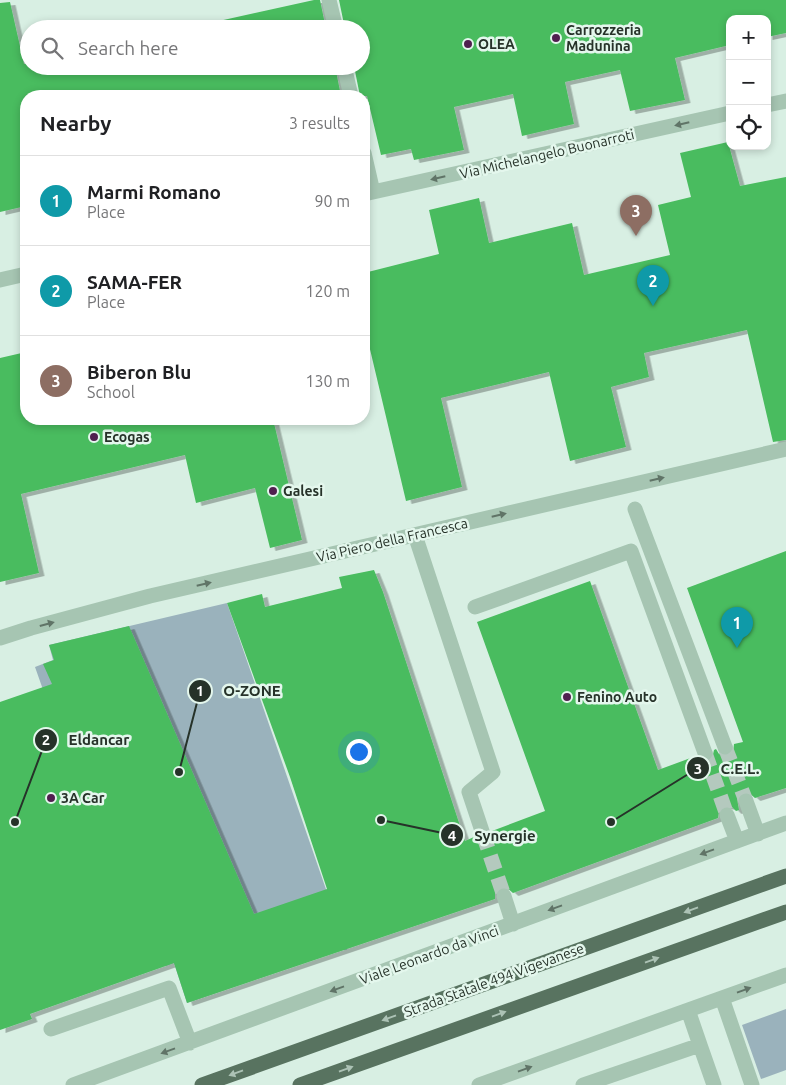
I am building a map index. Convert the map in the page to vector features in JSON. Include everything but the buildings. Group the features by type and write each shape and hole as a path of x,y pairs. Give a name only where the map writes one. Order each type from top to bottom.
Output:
{"main road":[{"name":"Strada Statale 494 Vigevanese","path":"202,1085 786,876"},
{"path":"300,1085 786,912"}],"street":[{"path":"329,0 334,20"},
{"path":"346,75 350,90"},
{"path":"771,104 786,101"},
{"name":"Via Michelangelo Buonarroti","path":"370,193 726,114"},
{"path":"0,280 20,275"},
{"name":"Via Piero della Francesca","path":"0,638 150,596 786,449"},
{"path":"635,509 725,747"},
{"path":"415,535 493,772 469,792 483,834"},
{"path":"475,607 631,551 705,753"},
{"path":"746,802 758,834"},
{"path":"727,814 737,841"},
{"name":"Viale Leonardo da Vinci","path":"72,1085 786,824"},
{"path":"504,896 513,924"},
{"path":"479,1085 786,975"},
{"path":"51,1029 169,988 190,1043"},
{"path":"722,998 752,1085"},
{"path":"688,1010 714,1085"},
{"path":"583,1085 700,1045"}],"shaded area":[{"path":"227,603 347,950 340,950 187,1003 174,963 166,966 127,858 105,865 35,667 53,660 49,645"},
{"path":"786,1009 786,1070 761,1079 742,1025"}],"tunnel":[{"path":"725,747 746,801"},
{"path":"705,753 727,815"},
{"path":"483,834 504,896"}],"place":[{"name":"Carrozzeria Madunina","path":"556,38"},
{"name":"OLEA","path":"468,44"},
{"name":"Biberon Blu","path":"636,236"},
{"name":"SAMA-FER","path":"653,306"},
{"name":"Ecogas","path":"94,437"},
{"name":"Galesi","path":"273,491"},
{"name":"Marmi Romano","path":"737,648"},
{"name":"Fenino Auto","path":"567,697"},
{"name":"O-ZONE","path":"179,772"},
{"name":"3A Car","path":"51,798"},
{"name":"Synergie","path":"381,820"},
{"name":"Eldancar","path":"15,822"},
{"name":"C.E.L.","path":"611,822"}]}
